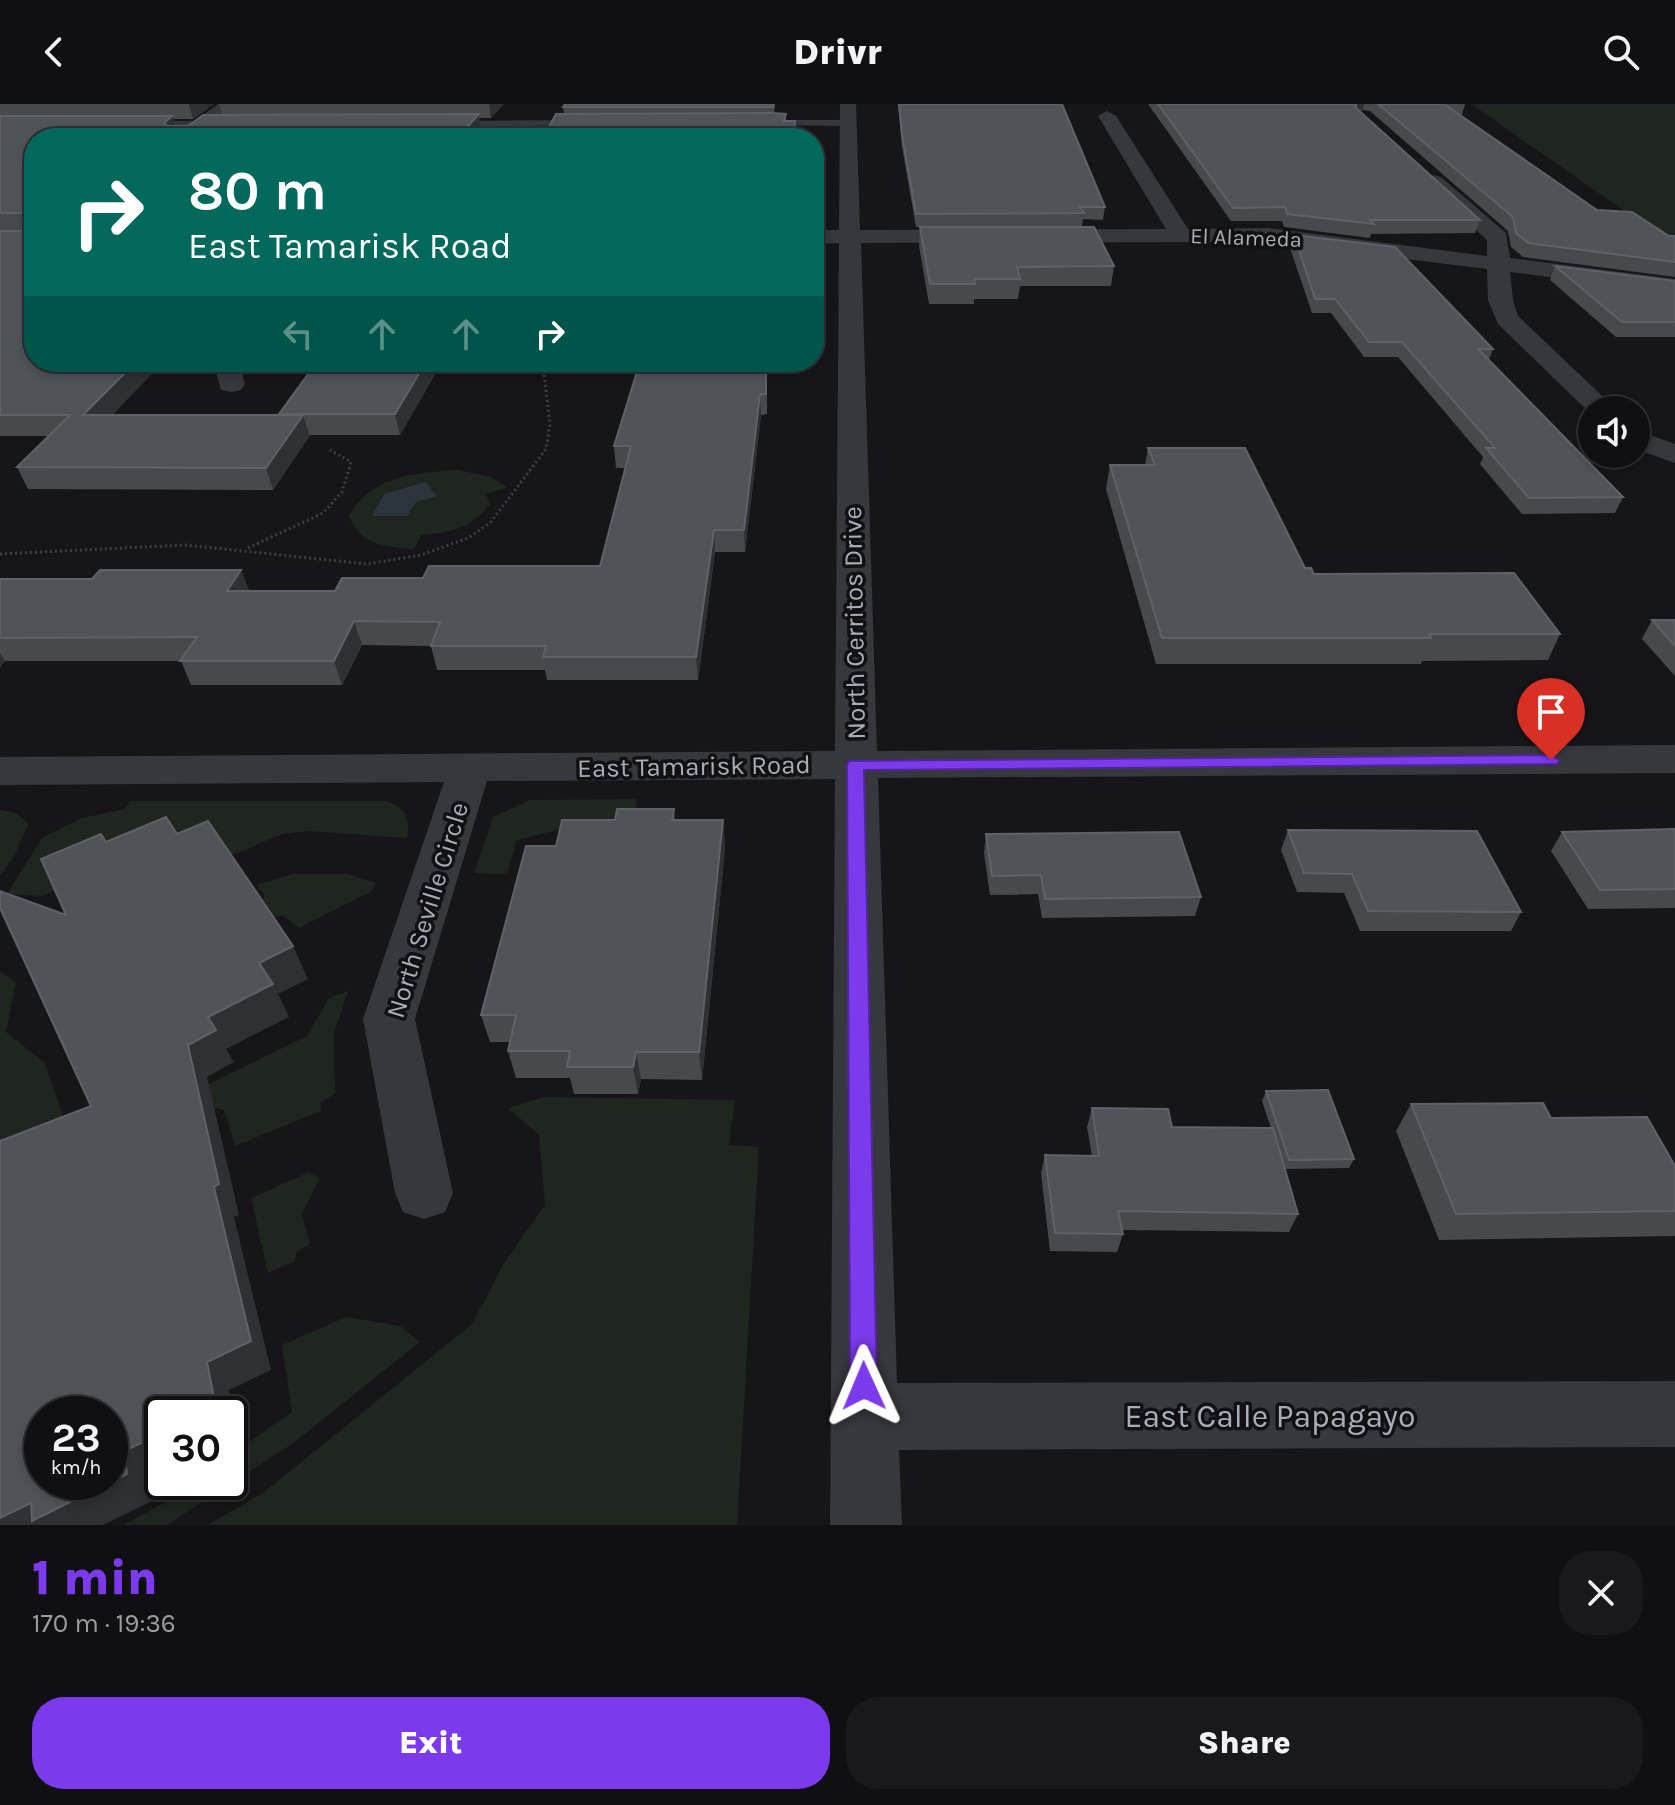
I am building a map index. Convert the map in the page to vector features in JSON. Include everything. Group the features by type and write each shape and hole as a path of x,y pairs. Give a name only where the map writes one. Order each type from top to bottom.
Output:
{"street":[{"path":"195,128 229,104"},
{"name":"North Cerritos Drive","path":"848,113 832,237 856,765 866,1525"},
{"path":"1107,116 1181,235"},
{"path":"1411,161 1498,238 1501,264 1498,302 1507,319 1588,396"},
{"name":"El Alameda","path":"832,237 1301,237 1675,286"},
{"path":"1650,445 1674,454"},
{"name":"East Tamarisk Road","path":"0,771 1675,759"},
{"name":"North Seville Circle","path":"424,1193 389,1019 470,768"},
{"name":"East Calle Papagayo","path":"864,1417 1675,1414"}],"lane":[{"path":"753,123 848,113"},
{"path":"437,124 595,123"},
{"path":"123,124 232,124"}],"path":[{"path":"0,554 185,545 367,564 405,560 468,538 490,523 546,449 550,424 544,372"},
{"path":"244,549 323,513 342,492 351,462 330,450"}],"shaded area":[{"path":"1471,104 1675,104 1675,235 1659,235"},
{"path":"458,470 491,477 507,488 486,494 490,504 468,524 421,535 414,549 374,542 359,533 353,525 349,515 359,502 383,484 411,475"},
{"path":"425,482 437,496 416,502 407,516 372,516 384,494"},
{"path":"636,799 636,818 569,827 517,840 507,874 474,873 493,817 529,800"},
{"path":"130,801 386,801 406,814 407,838 308,831 282,834 233,855 210,831 41,896 7,894 42,838 82,818 125,809"},
{"path":"0,810 16,813 29,824 13,858 0,876"},
{"path":"293,874 347,874 376,883 372,891 299,928 283,915 263,920 264,894 256,885"},
{"path":"0,972 16,982 6,1032 45,1063 64,1119 0,1171"},
{"path":"348,991 334,1033 335,1094 320,1103 321,1111 235,1146 224,1110 207,1106 204,1086 307,1036 329,998"},
{"path":"544,1097 735,1100 729,1145 759,1147 737,1525 208,1525 263,1493 472,1324 504,1263 545,1205 539,1135 508,1108"},
{"path":"309,1172 320,1179 302,1214 310,1244 296,1252 295,1261 268,1273 251,1198"},
{"path":"346,1317 400,1326 420,1342 292,1444 248,1473 248,1444 292,1412 282,1345"},
{"path":"169,1500 206,1500 167,1525 124,1525"}],"building":[{"path":"565,104 774,104 773,107 563,107"},
{"path":"899,104 1062,104 1105,207 1080,207 1084,213 916,214"},
{"path":"1158,104 1356,104 1356,108 1480,220 1370,220 1374,224 1287,214 1285,207 1233,208"},
{"path":"1378,104 1444,104 1597,210 1632,212 1669,236 1675,236 1675,262 1528,243 1516,233 1513,217"},
{"path":"772,113 786,114 784,121 795,121 795,128 548,128 556,114"},
{"path":"479,114 466,128 24,128 24,213 0,213 0,116 172,116 164,123 167,126 188,126 203,115"},
{"path":"920,227 1094,227 1114,266 1017,267 1020,279 974,279 975,284 930,284"},
{"path":"0,231 24,231 24,372 126,372 83,415 303,415 266,468 17,467 70,415 0,415"},
{"path":"1294,235 1395,247 1493,349 1478,349 1578,451 1578,468 1595,468 1623,497 1529,498 1486,448 1495,448 1402,342 1369,342 1335,299 1315,299"},
{"path":"1555,266 1675,281 1675,322 1622,322"},
{"path":"310,372 420,372 395,414 279,414"},
{"path":"637,372 766,372 766,394 760,394 744,530 714,530 696,657 543,657 546,646 431,646 440,622 354,621 334,661 180,661 197,637 0,638 0,579 92,579 100,570 241,570 227,591 335,591 342,578 423,578 429,566 600,566 631,446 614,446"},
{"path":"1148,448 1245,448 1305,568 1311,568 1314,574 1514,573 1560,634 1429,634 1431,638 1162,638 1110,465 1155,465"},
{"path":"1652,620 1675,620 1675,646"},
{"path":"617,809 674,809 672,820 723,820 699,1052 636,1052 633,1067 567,1067 570,1051 508,1051 516,1015 481,1015 526,846 556,846 562,820 615,820"},
{"path":"166,817 177,834 208,821 293,946 259,963 273,984 208,1017 216,1030 188,1045 219,1184 214,1187 251,1341 207,1362 214,1396 144,1396 144,1442 128,1449 128,1396 24,1396 24,1500 74,1500 32,1521 31,1503 0,1518 0,1141 91,1106 0,908 0,891 66,915 41,859 101,834 106,842"},
{"path":"1675,829 1675,889 1600,890 1562,832"},
{"path":"1288,830 1477,831 1521,912 1368,911 1352,874 1304,873"},
{"path":"1179,832 1201,897 1045,899 1041,875 992,876 986,834"},
{"path":"1328,1090 1354,1159 1289,1160 1266,1091"},
{"path":"1543,1103 1551,1118 1647,1117 1675,1166 1675,1211 1456,1214 1411,1104"},
{"path":"1092,1108 1168,1109 1172,1127 1273,1128 1298,1214 1118,1211 1123,1234 1055,1233 1045,1155 1099,1156"}],"route":[{"path":"864,1386 856,765 1551,760"}]}
